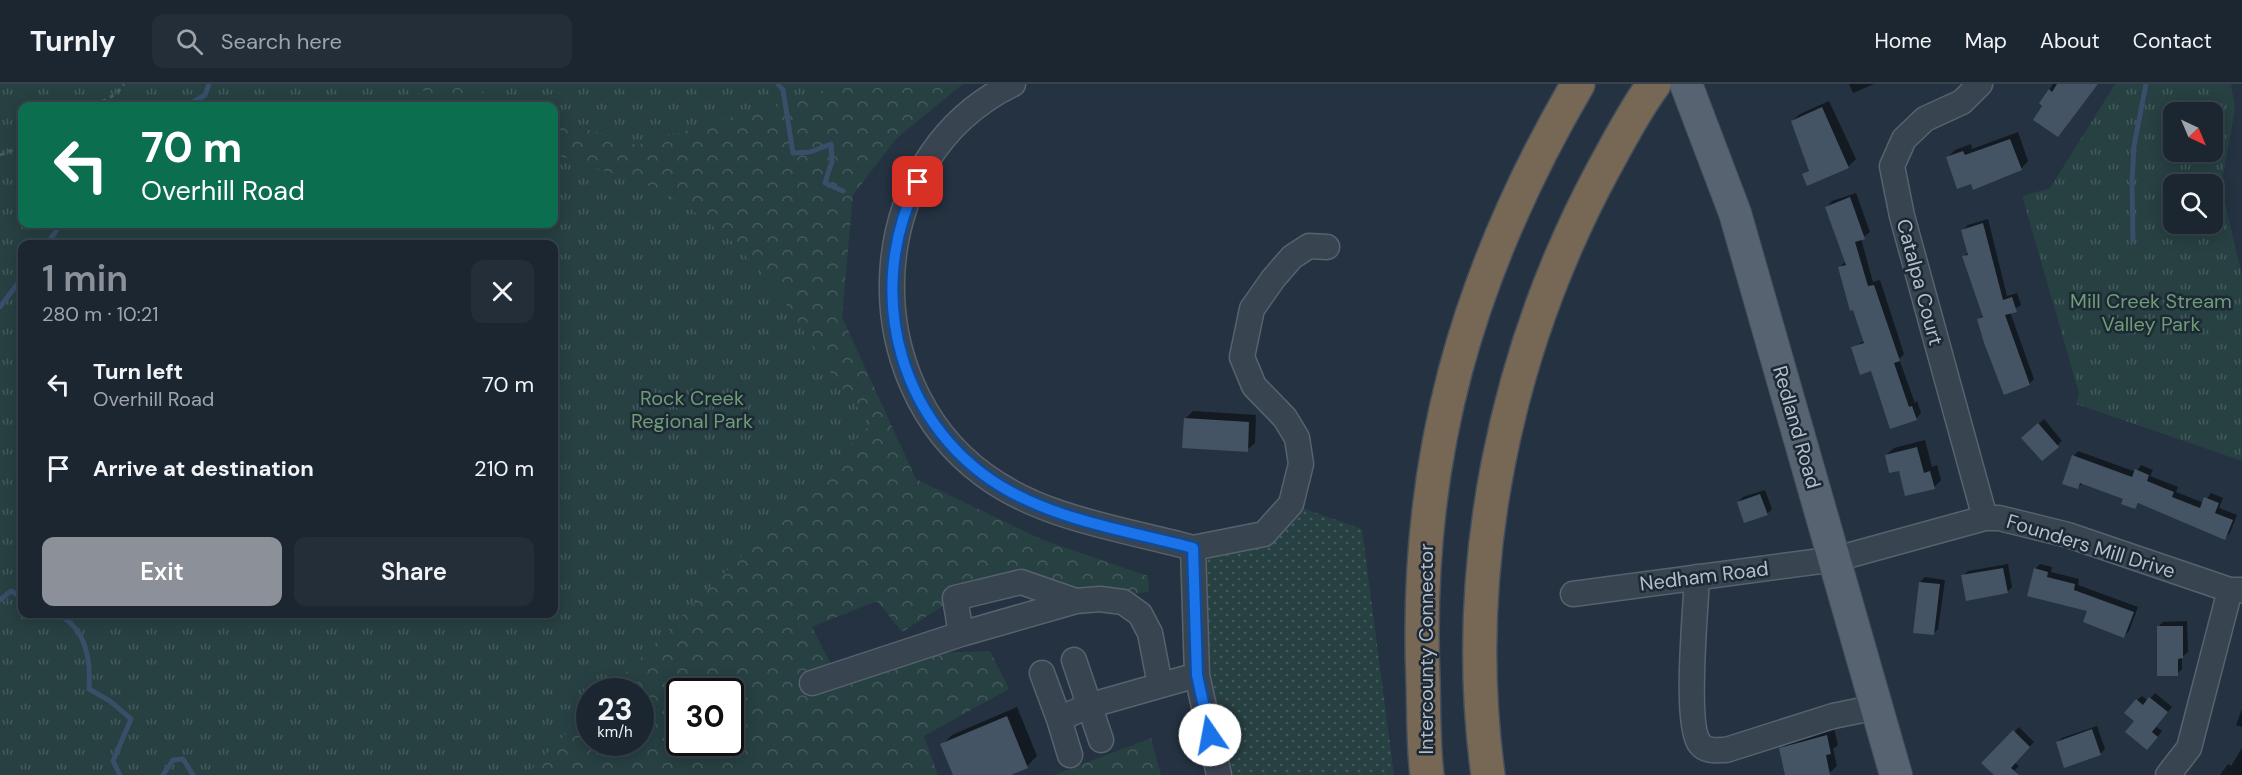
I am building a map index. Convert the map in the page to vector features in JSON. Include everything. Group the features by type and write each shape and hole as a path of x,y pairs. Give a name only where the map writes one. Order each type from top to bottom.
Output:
{"highway":[{"name":"Intercounty Connector","path":"1427,775 1421,645 1424,544 1436,451 1466,328 1510,212 1551,130 1578,84"},
{"path":"1488,775 1484,742 1481,579 1495,485 1512,397 1541,308 1577,219 1639,105 1654,84"}],"main road":[{"name":"Redland Road","path":"1686,84 1735,213 1896,775"}],"street":[{"path":"1013,84 984,101 941,143 924,169 901,221 891,277 894,330 912,386 941,435 957,453 1011,492 1047,509 1193,548 1264,534 1291,504 1301,464 1297,438 1285,418 1254,386 1242,357 1252,309 1292,257 1308,246 1327,247"},
{"name":"Catalpa Court","path":"1980,84 1962,102 1924,119 1904,140 1892,166 1902,216 1985,518"},
{"name":"Founders Mill Drive","path":"1836,560 1985,518 1999,518 2068,535 2236,590"},
{"path":"1193,548 1197,675 1220,775"},
{"name":"Nedham Road","path":"1573,594 1836,560"},
{"path":"1697,577 1692,708 1695,735 1701,746 1710,750 1726,750 1840,715 1877,707"},
{"path":"961,634 955,598 1021,582 1076,601"},
{"path":"2168,775 2189,748 2236,590"},
{"path":"812,683 961,634 1076,601 1100,598 1123,602 1140,614 1150,633 1161,685"},
{"path":"1074,660 1101,740"},
{"path":"1042,673 1070,755"},
{"path":"1059,720 1088,706 1197,675"}],"path":[{"path":"101,102 116,94 124,84"},
{"path":"0,154 18,148"}],"green space":[{"name":"Rock Creek Regional Park","path":"0,84 963,84 896,139 853,195 842,317 916,479 1043,540 1148,576 1149,592 1076,601 1021,582 955,598 902,632 877,601 812,627 842,686 927,653 990,651 1009,689 924,736 938,775 0,775"},
{"name":"Rock Creek Regional Park","path":"0,84 415,84 437,102 18,102 18,228 558,228 558,155 647,185 688,207 728,237 776,288 832,375 871,424 621,678 576,678 576,723 526,775 0,775"},
{"path":"468,84 845,84 637,145 558,120 558,102 504,102"},
{"name":"Mill Creek Stream Valley Park","path":"2115,84 2231,84 2235,109 2223,175 2163,174 2163,234 2223,234 2223,194 2242,275 2242,461 2076,404 2079,393 2022,196 2050,188"},
{"path":"1291,504 1362,529 1394,775 1219,775 1193,548 1235,541"},
{"path":"1151,738 1161,775 1054,775"}],"building":[{"path":"2057,84 2098,84 2058,137 2033,120 2042,106 2039,103 2049,89 2052,92"},
{"path":"1822,107 1849,168 1807,186 1802,174 1809,171 1791,121"},
{"path":"2010,139 2022,170 1973,190 1971,184 1957,189 1946,157 1963,151 1965,155"},
{"path":"1850,197 1865,239 1855,242 1868,286 1874,285 1900,361 1894,363 1909,407 1912,406 1917,420 1890,429 1871,371 1860,375 1851,347 1864,343 1853,310 1850,311 1838,267 1846,265 1825,207"},
{"path":"1983,223 2003,300 2012,297 2017,312 2005,315 2030,385 2004,395 1984,343 1977,319 1983,317 1962,256 1968,255 1961,230"},
{"path":"1184,418 1249,422 1248,452 1182,448"},
{"path":"2038,423 2059,447 2042,461 2021,438"},
{"path":"1917,447 1924,473 1930,471 1935,489 1905,496 1899,471 1889,473 1885,455"},
{"path":"2072,455 2132,477 2135,469 2149,475 2147,481 2174,492 2172,497 2200,508 2204,497 2219,503 2215,513 2233,520 2225,540 2138,503 2135,509 2121,504 2123,499 2080,483 2078,489 2062,484"},
{"path":"1760,494 1768,515 1744,523 1737,502"},
{"path":"2003,568 2008,593 1966,601 1961,575"},
{"path":"2034,568 2048,572 2047,577 2075,584 2074,590 2134,612 2124,638 2083,622 2087,611 2027,596"},
{"path":"1919,582 1940,584 1934,635 1913,633"},
{"path":"2157,626 2183,626 2183,658 2178,659 2178,676 2157,676"},
{"path":"2149,697 2168,712 2152,732 2158,737 2147,750 2125,732 2134,721 2124,713 2136,699 2143,705"},
{"path":"1007,716 1028,768 1011,775 953,775 940,744"},
{"path":"2092,729 2101,755 2064,768 2056,742"},
{"path":"2013,730 2030,747 2011,768 2019,775 1994,775 1981,763"},
{"path":"1827,735 1831,754 1826,755 1830,775 1785,775 1779,748"}],"waterway":[{"path":"193,102 205,95 209,84"},
{"path":"778,84 783,90 793,153 810,152 831,144 832,161 825,183 843,191"},
{"path":"2133,240 2134,146 2146,84"},
{"path":"50,240 58,228"},
{"path":"0,307 18,283"},
{"path":"0,600 11,591 18,595"},
{"path":"64,618 75,628 85,646 88,656 89,689 110,701 131,719 113,761 120,775"},
{"path":"163,775 173,760 183,759 193,775"}],"route":[{"path":"918,182 901,221 891,277 891,304 894,330 912,386 919,400 941,435 957,453 985,476 1011,492 1047,509 1193,548 1197,675 1210,735"}]}
